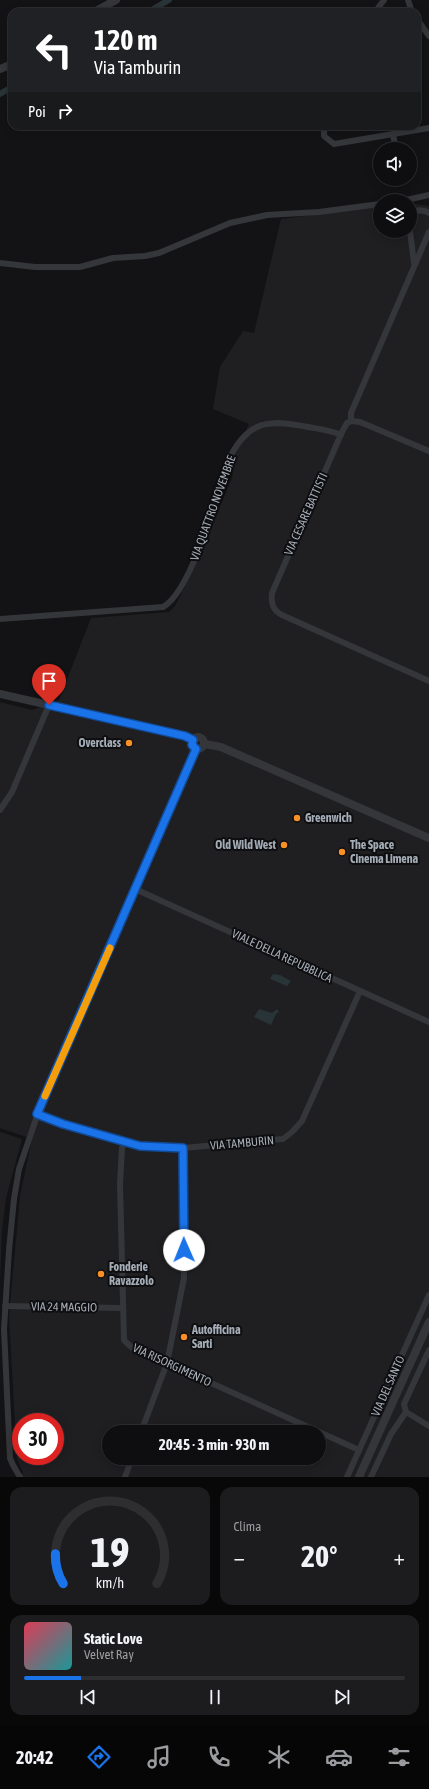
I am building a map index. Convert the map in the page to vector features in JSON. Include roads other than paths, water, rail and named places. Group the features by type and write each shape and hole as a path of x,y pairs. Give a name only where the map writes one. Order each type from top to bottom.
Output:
{"street":[{"path":"101,8 116,0"},
{"path":"421,25 429,36"},
{"path":"324,130 324,136 334,144 419,130"},
{"path":"393,135 394,142"},
{"path":"417,198 429,195"},
{"path":"0,263 35,268 80,267 113,258 145,256 159,253 230,223 267,215 319,212 373,205"},
{"path":"417,210 424,210 429,213"},
{"name":"VIA CESARE BATTISTI","path":"429,232 351,413 351,421 347,423 341,435 272,592 272,605 275,610 282,615 429,681"},
{"path":"411,238 415,264"},
{"path":"351,421 360,422 429,451"},
{"name":"VIA QUATTRO NOVEMBRE","path":"0,620 163,607 175,598 198,554 229,459 236,446 249,433 258,426 269,422 282,422 341,435"},
{"path":"0,694 185,736 193,740 200,737 204,740 205,744"},
{"path":"0,810 12,792 49,705"},
{"path":"193,740 192,745 196,749"},
{"path":"196,749 202,748 205,744"},
{"path":"205,744 221,747 429,838"},
{"path":"20,1477 10,1458 4,1329 16,1182 26,1144 37,1114 196,749"},
{"name":"VIALE DELLA REPUBBLICA","path":"135,888 429,1022"},
{"name":"VIA TAMBURIN","path":"37,1114 63,1124 140,1146 183,1148 283,1139 298,1126 305,1114 360,991"},
{"name":"VIA RISORGIMENTO","path":"124,1142 122,1148 120,1184 124,1340 136,1350 360,1450"},
{"path":"144,1425 167,1363 184,1278 183,1148"},
{"name":"VIA DEL SANTO","path":"347,1477 429,1295"},
{"name":"VIA 24 MAGGIO","path":"5,1306 122,1308"},
{"path":"359,1477 429,1322"},
{"name":"VIA DEL SANTO","path":"406,1412 404,1404 429,1350"},
{"path":"0,1378 7,1380"},
{"path":"372,1477 391,1434 406,1412 429,1426"},
{"path":"124,1477 129,1465"}],"waterway":[{"path":"155,8 169,0"},
{"path":"0,94 8,89"}],"place":[{"name":"Overclass","path":"129,743"},
{"name":"Greenwich","path":"297,818"},
{"name":"Old Wild West","path":"284,845"},
{"name":"The Space Cinema Limena","path":"342,852"},
{"name":"Fonderie Ravazzolo","path":"101,1274"},
{"name":"Autofficina Sarti","path":"184,1337"}]}
